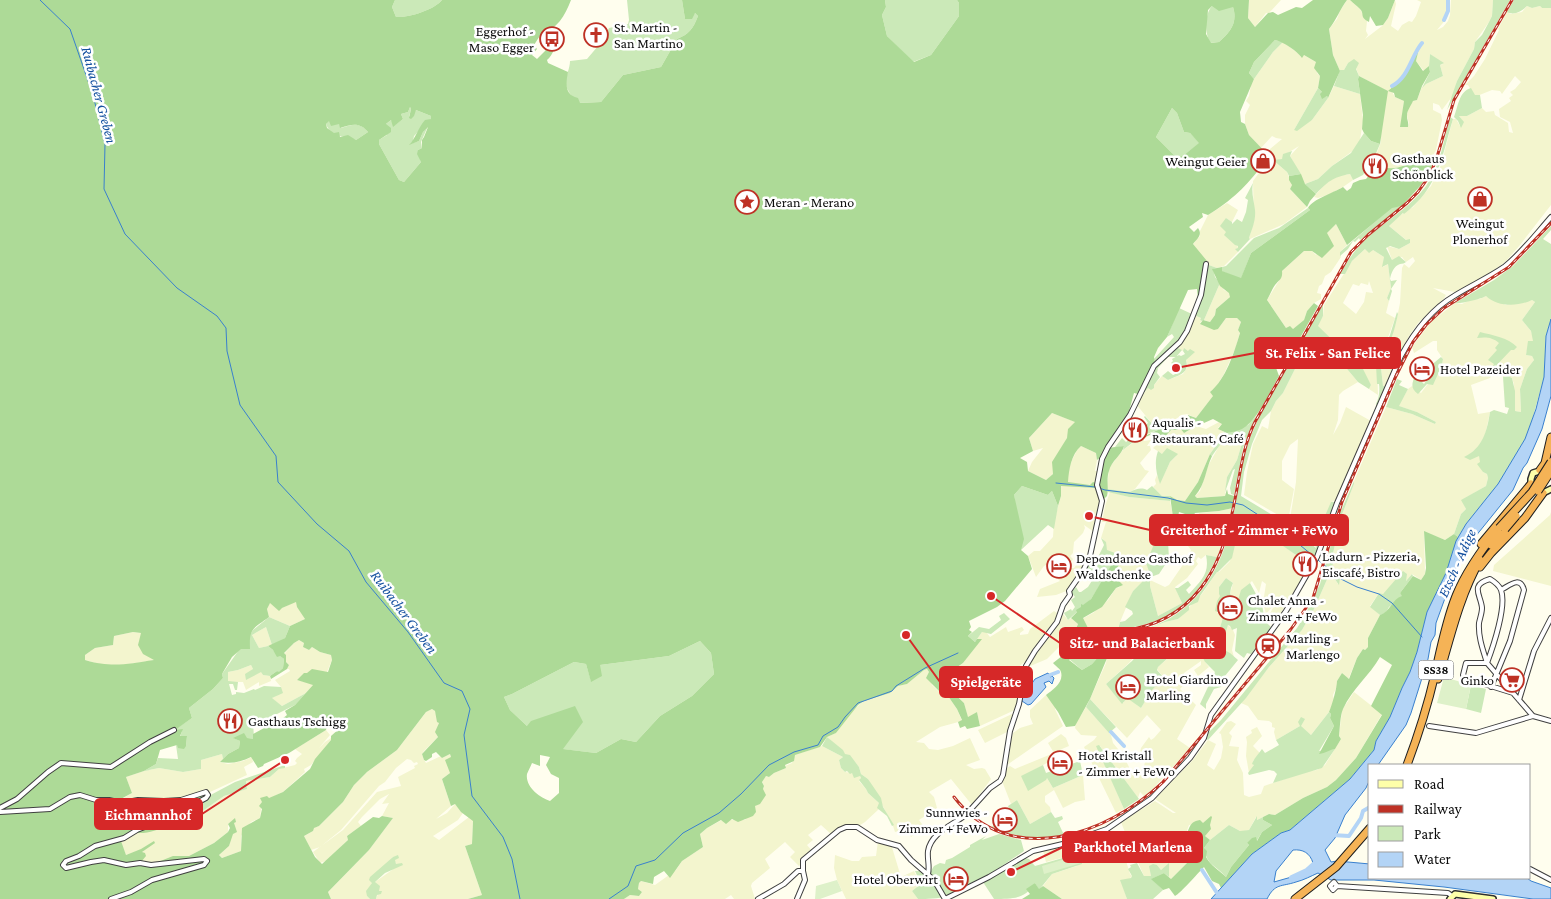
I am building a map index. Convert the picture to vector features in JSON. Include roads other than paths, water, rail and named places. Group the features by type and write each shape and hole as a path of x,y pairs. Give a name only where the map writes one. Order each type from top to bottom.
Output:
{"highway":[{"path":"1545,470 1551,438"},
{"name":"SS38","path":"1409,764 1426,708 1449,615 1478,556 1532,492 1551,462"},
{"name":"SS38","path":"1502,528 1536,494 1545,470"},
{"path":"1468,577 1466,569 1486,536 1531,484"},
{"path":"1468,577 1549,491"},
{"name":"SS38","path":"1409,764 1430,710 1468,577"},
{"path":"1295,899 1323,881 1368,830"},
{"path":"1303,899 1350,858 1368,836"}],"street":[{"path":"797,899 805,880 802,862 832,834 846,827 857,827 877,840 899,846 911,860 928,874 939,887 945,899 984,880 1033,851 1067,843 1107,829 1156,794 1186,763 1202,741 1211,715 1286,611 1316,558 1337,503 1401,356 1413,335 1423,322 1444,302 1496,272 1514,259 1551,217"},
{"path":"928,874 928,852 931,840 964,816 990,788 1000,781 1003,775 1010,731 1020,704 1026,666 1057,622 1063,605 1070,595 1069,591 1083,571 1090,556 1102,501 1097,485 1102,459 1130,415 1154,366 1180,342 1187,331 1201,295 1206,264"},
{"path":"1531,484 1533,474 1545,470"},
{"path":"1487,663 1494,646 1503,607 1501,590 1498,584 1490,579 1484,581 1479,586 1477,592 1482,607 1479,624 1480,642 1487,663 1533,716"},
{"path":"1491,687 1510,641 1524,590 1523,585 1514,582 1501,590"},
{"path":"1519,700 1534,651 1551,618"},
{"path":"1487,663 1466,662 1463,675 1465,678 1513,693"},
{"path":"1429,726 1476,733 1533,716 1551,721"},
{"path":"0,808 17,799 61,762 111,767 150,742 174,730"},
{"path":"0,812 50,809 70,797 80,795 96,800 122,803 138,800 181,800 207,792 206,798 175,814 137,830 120,840 95,846 64,863 64,867 69,868 84,863 104,860 126,865 140,863 151,865 204,859 207,861 204,865 152,880 131,892 111,899"},
{"path":"1531,869 1551,880"},
{"path":"758,899 784,884 798,872 803,872"},
{"path":"1337,886 1448,893 1451,898 1458,894 1493,899"}],"water":[{"path":"1551,319 1551,396 1542,429 1513,490 1475,537 1457,565 1436,623 1435,635 1431,642 1428,659 1406,725 1379,764 1368,764 1368,784 1366,788 1345,815 1335,838 1325,850 1331,862 1368,864 1368,879 1528,879 1551,888 1551,899 1533,899 1374,880 1331,880 1318,873 1302,880 1279,886 1273,890 1267,899 1211,899 1252,854 1281,833 1290,830 1350,779 1374,750 1376,741 1390,717 1410,672 1427,612 1446,573 1456,541 1466,524 1498,484 1525,439 1536,409 1544,377 1546,336","holes":["1293,850 1306,852 1313,863 1310,870 1274,882 1276,871"]},
{"path":"1048,673 1050,677 1054,678 1052,684 1049,681 1044,683 1046,687 1031,704 1028,705 1022,701 1022,698 1035,679"}],"waterway":[{"name":"Ruibacher Greben","path":"40,0 70,29 93,95 105,144 104,189 125,234 177,288 217,316 226,328 227,351 240,405 276,456 278,482 317,524 349,551 366,582 408,632 444,683 462,691 470,709 464,735 472,796 503,837 512,859 520,899"},
{"path":"1444,20 1448,11 1448,0"},
{"path":"1392,86 1406,72 1422,43"},
{"path":"1056,483 1095,487"},
{"path":"1099,488 1168,498 1186,503 1207,505 1230,502 1243,505 1283,531 1341,579 1357,587 1379,594 1392,603 1422,637"},
{"path":"609,899 628,886 636,866 655,860 683,833 719,813 741,794 769,765 794,752 818,745 823,736 838,727 858,703 892,691 896,686 925,668 958,653"},
{"path":"1050,675 1058,672"},
{"path":"1111,732 1124,746"},
{"path":"1332,835 1349,836 1361,818 1363,811 1368,808"},
{"name":"Etsch - Adige","path":"1292,878 1307,871 1317,862"},
{"path":"1202,870 1217,893"}],"railway":[{"path":"1122,631 1147,626 1168,616 1186,604 1212,570 1222,550 1229,528 1244,452 1255,422 1351,252 1368,235 1407,203 1418,192 1430,175 1454,100 1512,0"},
{"path":"954,797 977,819 1002,833 1030,838 1058,837 1087,829 1115,817 1140,801 1163,782 1291,629 1313,598 1342,502 1396,376 1413,342 1426,325 1444,308 1509,267 1551,223"}],"place":[{"name":"St. Martin - San Martino","path":"596,35"},
{"name":"Eggerhof - Maso Egger","path":"552,39"},
{"name":"Weingut Geier","path":"1263,161"},
{"name":"Gasthaus Schönblick","path":"1375,166"},
{"name":"Weingut Plonerhof","path":"1480,199"},
{"name":"Meran - Merano","path":"747,202"},
{"name":"St. Felix - San Felice","path":"1176,368"},
{"name":"Hotel Pazeider","path":"1422,369"},
{"name":"Aqualis - Restaurant, Café","path":"1135,430"},
{"name":"Greiterhof - Zimmer + FeWo","path":"1089,516"},
{"name":"Ladurn - Pizzeria, Eiscafé, Bistro","path":"1305,564"},
{"name":"Dependance Gasthof Waldschenke","path":"1059,566"},
{"name":"Sitz- und Balacierbank","path":"991,596"},
{"name":"Chalet Anna - Zimmer + FeWo","path":"1230,608"},
{"name":"Spielgeräte","path":"906,635"},
{"name":"Marling - Marlengo","path":"1268,646"},
{"name":"Ginko","path":"1512,680"},
{"name":"Hotel Giardino Marling","path":"1128,687"},
{"name":"Gasthaus Tschigg","path":"230,721"},
{"name":"Eichmannhof","path":"285,760"},
{"name":"Hotel Kristall - Zimmer + FeWo","path":"1060,763"},
{"name":"Sunnwies - Zimmer + FeWo","path":"1005,820"},
{"name":"Parkhotel Marlena","path":"1011,872"},
{"name":"Hotel Oberwirt","path":"956,879"}]}
